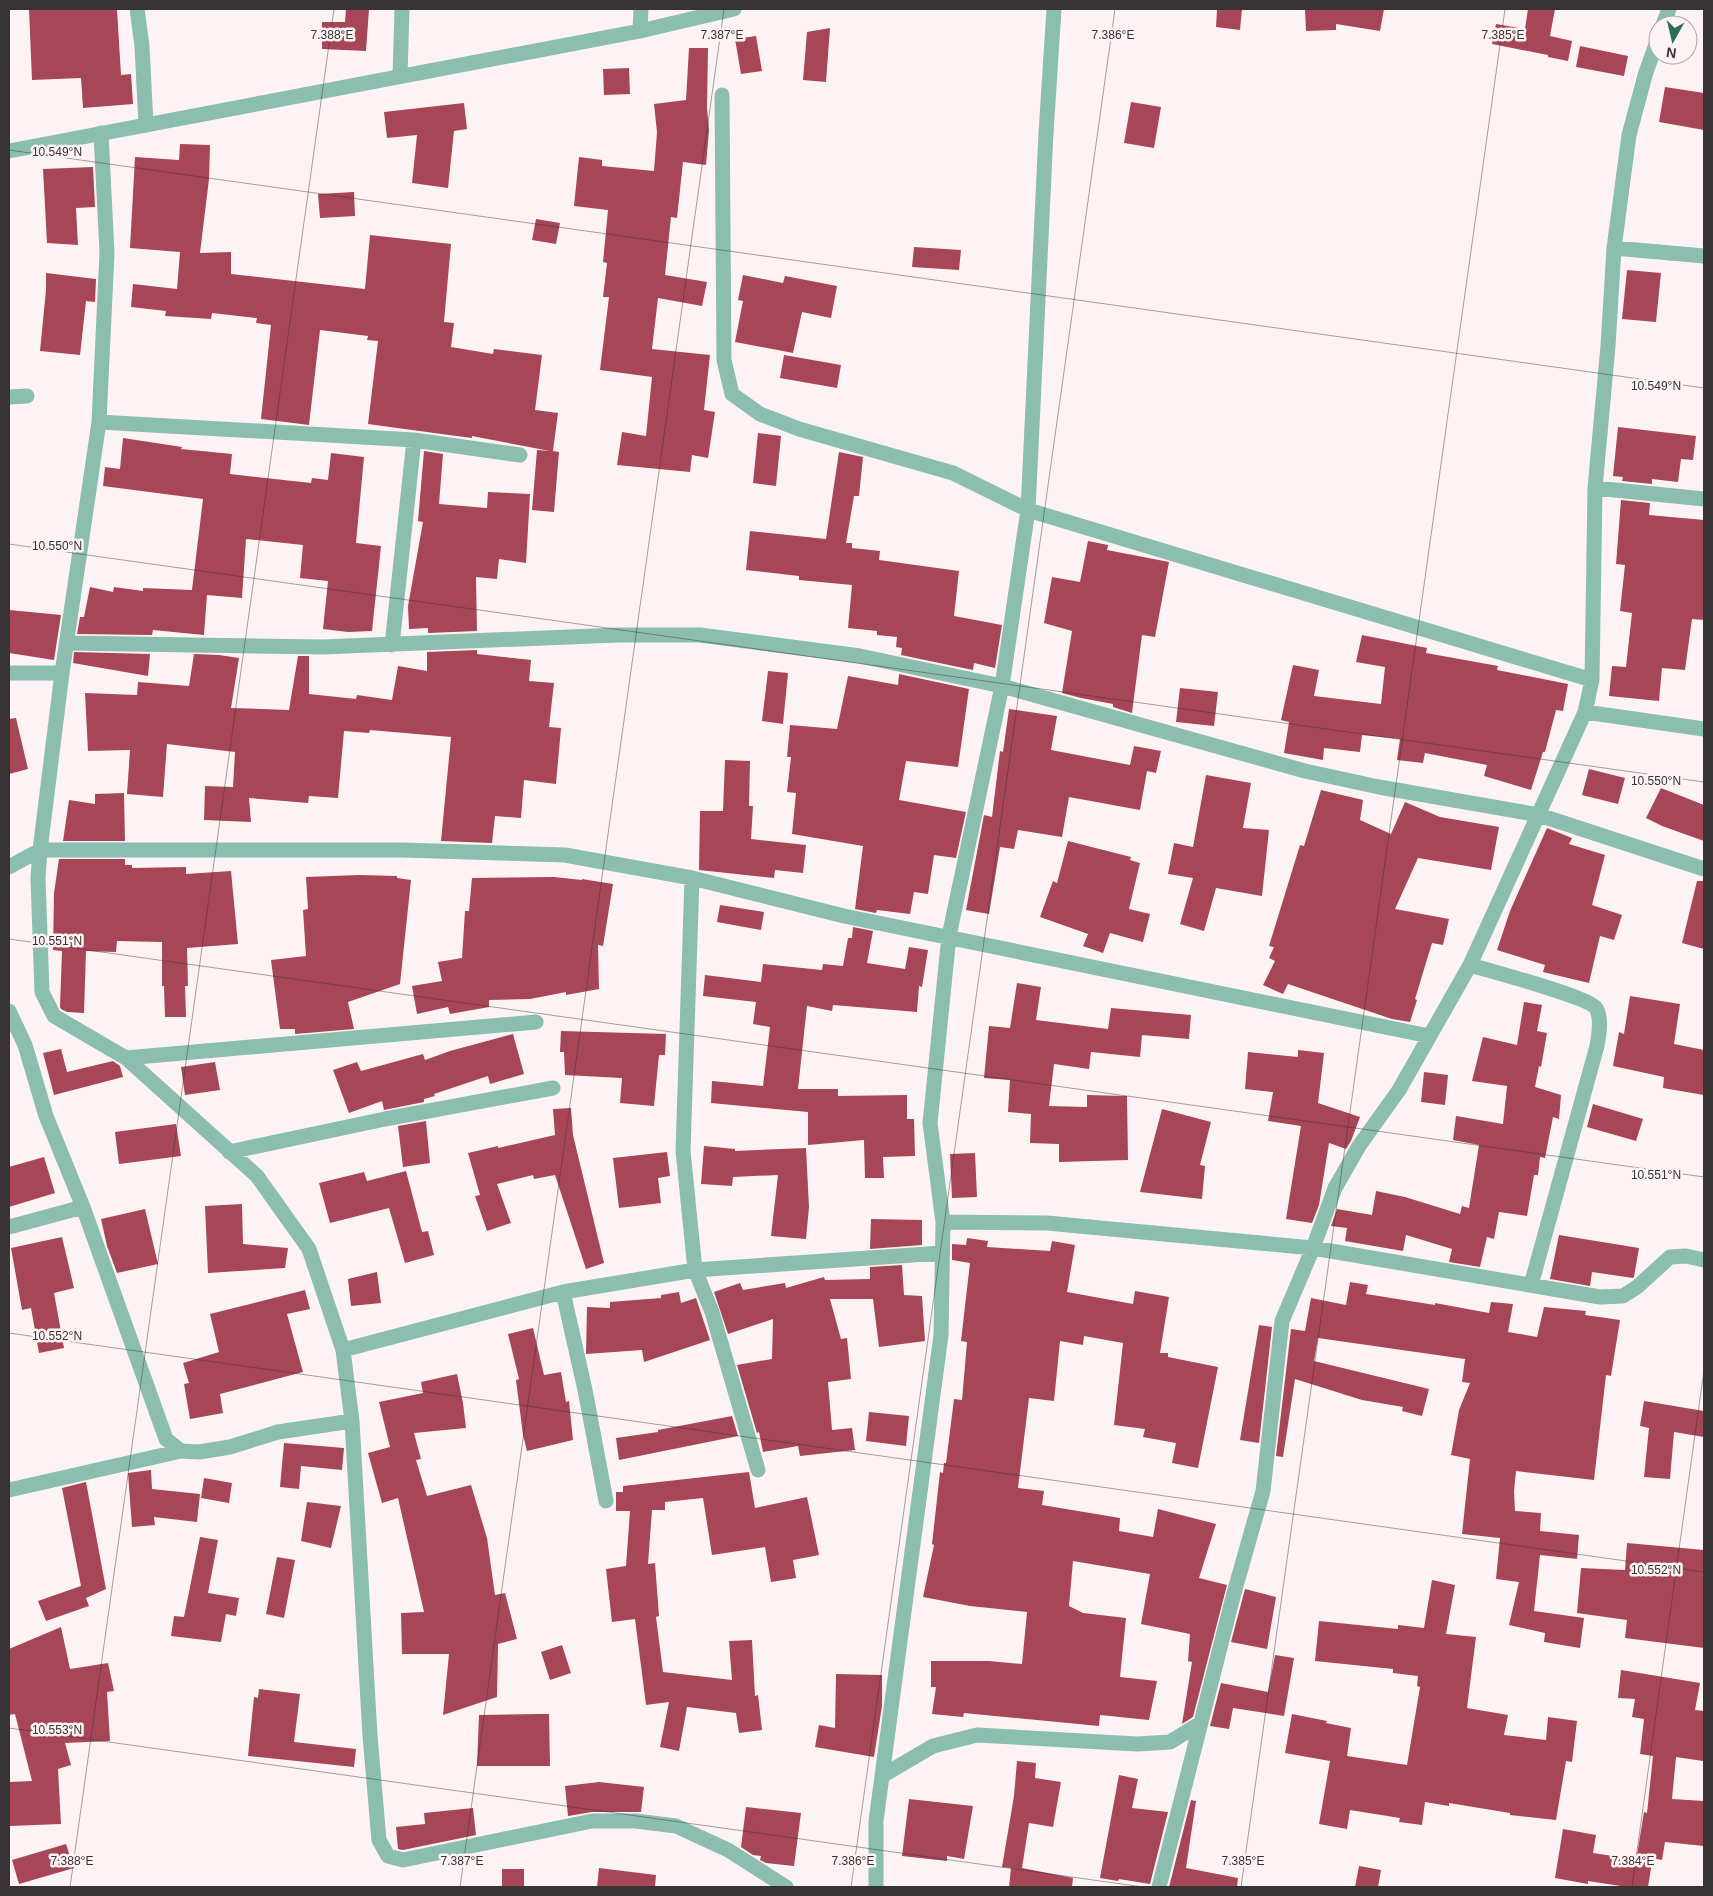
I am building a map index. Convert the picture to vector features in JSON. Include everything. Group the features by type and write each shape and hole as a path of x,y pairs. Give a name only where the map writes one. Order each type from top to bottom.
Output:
{"street":[{"path":"137,9 142,46 146,125"},
{"path":"400,76 402,9"},
{"path":"640,31 641,9"},
{"path":"9,151 640,31 734,9"},
{"path":"876,1887 876,1821 941,1334 943,1222 930,1124 949,936 1002,686 1028,510 1054,9"},
{"path":"1159,1887 1263,1491 1282,1321 1335,1188 1359,1146 1399,1090 1470,964 1585,712 1592,680 1595,488 1608,346 1614,248 1630,135 1649,65"},
{"path":"722,95 724,360 732,394 760,414 800,429 953,473 1028,510 1592,680"},
{"path":"102,133 107,253 99,422 66,643 40,850 38,878 42,992 54,1016 126,1058 257,1176 309,1248 343,1350 352,1421 370,1746 379,1840 388,1856 403,1860 592,1821 636,1821 676,1826 728,1850 786,1887"},
{"path":"1614,248 1704,256"},
{"path":"9,396 27,396"},
{"path":"99,422 414,440 520,455"},
{"path":"392,645 414,440"},
{"path":"1595,488 1704,500"},
{"path":"66,643 323,647 617,635 700,635 860,656 1002,686 1306,771 1378,787 1539,815 1704,869"},
{"path":"9,673 62,673"},
{"path":"1585,712 1704,729"},
{"path":"9,866 40,850 402,850 565,856 692,878 844,916 949,936 1429,1036"},
{"path":"692,878 683,1152 695,1270 712,1312 758,1470"},
{"path":"1470,964 1575,997 1593,1004 1597,1009 1599,1033 1597,1046 1531,1285"},
{"path":"9,1011 25,1045 46,1116 83,1207 166,1439 182,1451"},
{"path":"126,1058 536,1022"},
{"path":"229,1152 553,1088"},
{"path":"9,1227 83,1207"},
{"path":"943,1222 1048,1223 1181,1237 1265,1242 1312,1248 1600,1297 1623,1296 1637,1287 1670,1258 1686,1256 1704,1260"},
{"path":"343,1350 563,1292 695,1270 942,1253"},
{"path":"563,1292 585,1390 606,1501"},
{"path":"9,1490 182,1451 199,1452 230,1447 278,1432 352,1421"},
{"path":"882,1776 932,1746 977,1735 1137,1744 1170,1742 1201,1723"}],"building":[{"path":"29,9 117,9 121,75 131,74 133,104 83,108 81,78 32,80"},
{"path":"346,9 369,9 366,51 322,49 322,22 345,22"},
{"path":"1217,9 1242,9 1240,30 1216,27"},
{"path":"1305,9 1384,9 1380,31 1336,24 1336,30 1306,31"},
{"path":"1528,9 1555,9 1550,36 1572,41 1568,61 1492,44 1496,24 1525,29"},
{"path":"830,28 826,82 803,80 807,32"},
{"path":"756,36 762,71 741,74 735,39"},
{"path":"1580,46 1628,56 1624,76 1576,67"},
{"path":"689,48 708,48 707,108 709,130 706,165 683,162 677,218 671,217 665,275 707,282 702,306 658,298 652,349 710,355 704,410 715,412 708,458 692,455 690,472 617,465 622,432 646,436 652,377 600,370 609,297 603,297 607,263 603,262 608,210 574,206 579,157 602,160 602,166 654,171 657,132 654,104 686,100"},
{"path":"629,68 630,94 604,95 603,69"},
{"path":"1665,87 1704,93 1704,130 1659,122"},
{"path":"1131,102 1161,107 1154,148 1124,143"},
{"path":"464,103 467,129 454,131 448,188 412,183 417,135 387,138 384,112"},
{"path":"180,144 210,145 209,179 200,253 231,252 231,274 365,289 370,235 451,244 444,322 454,323 451,347 493,354 494,349 542,355 535,410 558,413 553,451 559,452 554,512 532,510 537,450 550,451 472,436 472,438 368,424 378,341 367,340 368,336 320,330 309,425 261,419 271,325 256,323 257,318 212,313 211,319 165,316 166,311 131,307 133,284 177,289 180,252 130,248 135,157 179,160"},
{"path":"93,167 95,207 76,208 78,245 47,243 43,169"},
{"path":"354,192 355,216 320,218 318,194"},
{"path":"536,219 560,223 556,244 532,240"},
{"path":"914,247 961,250 959,270 912,267"},
{"path":"1627,270 1661,273 1656,322 1622,319"},
{"path":"46,273 96,279 95,302 86,301 80,355 40,351"},
{"path":"743,275 783,283 785,276 837,286 831,318 802,312 793,353 735,342 743,301 738,300"},
{"path":"784,355 841,365 837,388 780,378"},
{"path":"1618,427 1696,436 1693,460 1681,459 1678,482 1652,479 1652,484 1622,481 1623,477 1613,476"},
{"path":"758,433 781,436 776,486 753,483"},
{"path":"123,438 182,447 181,449 232,454 230,474 311,483 312,478 328,480 331,453 364,457 356,543 381,546 372,631 348,632 323,629 328,581 300,578 303,545 246,539 242,598 207,595 204,635 153,630 152,635 77,634 80,617 84,617 90,587 113,592 114,587 143,591 143,588 192,590 203,499 103,486 105,467 120,469"},
{"path":"424,451 443,454 439,504 487,508 488,492 530,494 526,563 499,559 497,579 476,577 477,631 428,633 428,628 409,629 408,606 423,522 418,521"},
{"path":"839,452 863,457 859,496 854,496 846,543 852,543 852,548 880,551 879,560 959,571 954,616 1002,625 995,668 974,663 973,670 901,655 902,648 896,647 897,637 877,635 877,631 848,628 852,585 799,580 799,576 746,570 750,531 826,539"},
{"path":"1621,500 1650,503 1649,515 1704,520 1704,620 1692,619 1685,670 1662,668 1659,701 1609,696 1612,666 1626,667 1632,613 1620,611 1625,565 1616,564"},
{"path":"1088,541 1108,545 1107,550 1169,562 1155,637 1142,635 1132,713 1113,707 1113,704 1062,693 1072,631 1044,623 1052,577 1080,582"},
{"path":"9,610 61,615 54,660 9,653"},
{"path":"1362,635 1427,648 1426,653 1498,666 1497,670 1568,684 1563,711 1556,710 1545,752 1543,752 1531,790 1484,776 1487,765 1425,753 1423,763 1397,760 1400,739 1362,735 1360,752 1324,748 1323,760 1284,753 1289,722 1281,720 1293,665 1319,670 1314,696 1381,704 1385,667 1356,662"},
{"path":"477,650 477,654 531,660 529,681 554,683 549,727 561,728 556,784 524,780 521,818 495,816 492,843 441,841 451,737 370,730 369,733 344,731 338,798 309,796 308,803 249,798 251,822 204,820 205,786 233,787 235,752 167,744 163,797 127,794 130,750 88,751 85,693 137,695 138,682 189,686 194,654 239,658 231,708 289,710 298,656 309,656 309,694 356,699 357,695 392,700 398,666 427,671 427,652"},
{"path":"74,652 150,654 148,676 73,663"},
{"path":"768,671 788,673 783,724 762,721"},
{"path":"899,674 969,689 958,767 906,761 899,800 966,812 956,858 934,855 928,894 914,892 910,914 877,910 876,913 855,909 863,846 792,834 796,793 787,792 791,757 787,757 790,725 837,729 848,676 898,685"},
{"path":"1180,688 1218,692 1214,726 1176,722"},
{"path":"1009,709 1057,716 1051,750 1130,765 1134,746 1161,751 1156,773 1147,771 1140,810 1069,797 1062,837 1018,830 1014,849 1000,847 989,914 966,910 984,815 992,817 1000,751 1003,752"},
{"path":"16,718 28,769 9,774 9,719"},
{"path":"725,760 750,761 749,806 753,806 751,839 806,845 803,873 775,870 774,878 699,870 700,811 723,811"},
{"path":"1589,769 1625,778 1618,804 1582,795"},
{"path":"1206,775 1251,783 1243,828 1269,830 1262,896 1216,888 1204,931 1180,924 1193,878 1168,874 1174,843 1193,847"},
{"path":"1661,788 1704,805 1704,841 1662,826 1646,818"},
{"path":"1321,790 1363,800 1360,820 1391,834 1405,802 1440,817 1499,827 1491,870 1418,858 1395,909 1449,919 1443,945 1432,943 1410,1022 1392,1019 1288,984 1283,994 1263,985 1275,961 1269,958 1274,947 1269,946 1300,845 1304,846"},
{"path":"124,793 125,841 63,841 69,800 95,804 95,794"},
{"path":"1547,828 1572,838 1569,844 1605,855 1592,905 1622,915 1614,940 1600,936 1589,983 1543,972 1545,965 1497,950 1510,911"},
{"path":"1068,841 1131,857 1130,860 1140,863 1129,909 1150,914 1143,942 1110,933 1103,953 1083,946 1088,934 1040,917 1053,881 1057,883"},
{"path":"59,859 125,859 125,865 132,865 132,868 186,867 186,874 231,871 238,944 187,948 188,986 185,986 186,1017 165,1017 164,986 162,986 162,942 117,941 116,952 86,951 84,1013 67,1012 61,1009 62,951 53,950 54,893"},
{"path":"397,876 397,878 411,880 400,984 348,1002 354,1029 295,1034 295,1029 280,1029 271,960 306,956 303,910 308,909 306,877"},
{"path":"554,877 613,884 603,946 598,945 599,989 566,995 566,992 530,999 489,1000 489,1007 450,1014 448,1007 417,1014 412,986 442,981 438,962 462,958 465,911 469,911 472,878"},
{"path":"1697,881 1704,881 1704,949 1682,943"},
{"path":"720,905 764,912 761,930 717,922"},
{"path":"853,927 873,931 867,963 905,969 909,947 928,950 922,987 919,986 917,1012 833,1005 832,1011 807,1006 798,1089 838,1089 838,1096 907,1095 907,1119 914,1119 915,1156 883,1157 884,1178 865,1178 864,1140 808,1145 808,1112 711,1103 712,1081 763,1086 770,1027 753,1024 756,1002 703,996 705,975 761,982 763,964 822,970 823,964 843,966 848,938 852,938"},
{"path":"1017,983 1041,987 1036,1020 1108,1029 1111,1008 1191,1015 1189,1039 1142,1035 1140,1057 1091,1052 1089,1069 1054,1064 1049,1106 1087,1107 1087,1095 1127,1096 1128,1160 1059,1162 1059,1144 1030,1143 1031,1114 1008,1112 1010,1080 984,1078 989,1026 1010,1028"},
{"path":"1630,996 1680,1004 1674,1044 1704,1050 1704,1095 1663,1088 1664,1077 1613,1066 1619,1032 1624,1034"},
{"path":"1524,1002 1542,1005 1537,1031 1547,1033 1541,1067 1539,1066 1535,1087 1561,1095 1559,1119 1553,1117 1545,1158 1540,1157 1538,1175 1534,1175 1527,1216 1499,1212 1494,1239 1487,1237 1480,1267 1449,1262 1452,1249 1406,1235 1403,1251 1345,1241 1347,1228 1331,1226 1337,1209 1372,1215 1376,1191 1405,1197 1460,1214 1462,1206 1469,1208 1479,1145 1453,1140 1456,1116 1503,1124 1507,1086 1472,1081 1483,1037 1517,1045"},
{"path":"561,1031 666,1034 665,1055 659,1055 654,1106 620,1103 622,1078 565,1075 564,1052 560,1052"},
{"path":"513,1034 524,1074 490,1084 488,1076 434,1094 435,1096 424,1099 424,1102 384,1110 382,1101 349,1113 333,1070 357,1062 361,1071 423,1054 425,1060 450,1051"},
{"path":"61,1049 67,1072 113,1061 120,1066 123,1077 54,1095 43,1053"},
{"path":"1298,1050 1324,1053 1318,1103 1360,1117 1346,1149 1329,1143 1319,1205 1312,1223 1286,1219 1301,1126 1268,1121 1273,1092 1245,1089 1248,1052 1298,1057"},
{"path":"215,1062 220,1090 185,1095 181,1067"},
{"path":"1424,1072 1448,1075 1445,1105 1421,1102"},
{"path":"1593,1104 1643,1119 1636,1141 1587,1127"},
{"path":"571,1108 573,1135 604,1263 586,1269 555,1175 534,1179 533,1175 497,1184 511,1223 487,1231 475,1196 480,1195 468,1153 555,1135 553,1109"},
{"path":"1162,1109 1211,1122 1200,1165 1205,1166 1202,1199 1140,1192"},
{"path":"426,1121 430,1163 403,1167 398,1126"},
{"path":"176,1124 181,1156 119,1164 115,1132"},
{"path":"704,1146 735,1149 735,1151 806,1148 809,1207 806,1239 771,1236 778,1175 733,1177 732,1186 701,1184"},
{"path":"667,1152 670,1176 658,1178 661,1203 619,1208 613,1158"},
{"path":"975,1153 977,1197 952,1198 950,1154"},
{"path":"44,1157 55,1193 9,1207 9,1167"},
{"path":"406,1171 422,1232 428,1231 434,1255 405,1263 389,1208 330,1223 319,1183 364,1172 367,1181"},
{"path":"242,1204 243,1244 288,1248 285,1268 208,1273 205,1206"},
{"path":"145,1209 158,1264 117,1273 107,1246 101,1219"},
{"path":"871,1219 922,1220 922,1245 870,1249"},
{"path":"1559,1235 1639,1248 1634,1277 1592,1272 1590,1286 1550,1279"},
{"path":"62,1237 74,1288 54,1293 64,1348 39,1353 31,1308 22,1310 11,1248"},
{"path":"967,1238 988,1241 987,1247 1050,1251 1052,1241 1075,1245 1067,1292 1133,1304 1135,1291 1169,1297 1160,1353 1168,1353 1168,1357 1218,1367 1198,1468 1172,1463 1176,1443 1143,1437 1145,1429 1114,1425 1123,1343 1084,1336 1083,1345 1060,1341 1054,1401 1029,1398 1018,1488 1044,1491 1042,1505 1120,1518 1119,1531 1153,1537 1158,1509 1216,1524 1199,1578 1227,1585 1193,1717 1182,1724 1192,1662 1188,1661 1190,1634 1141,1624 1150,1574 1073,1561 1069,1606 1083,1613 1126,1618 1120,1677 1157,1681 1149,1720 1100,1715 1099,1726 964,1713 963,1717 932,1714 936,1687 931,1687 931,1661 989,1661 1022,1664 1027,1612 970,1606 923,1597 934,1545 932,1544 940,1472 943,1473 944,1463 946,1463 954,1399 962,1400 967,1342 961,1341 970,1263 952,1260 952,1244 966,1245"},
{"path":"902,1265 904,1295 922,1296 925,1341 879,1347 873,1299 830,1299 841,1339 847,1338 851,1379 828,1382 832,1430 852,1428 855,1450 800,1456 798,1446 763,1452 759,1432 757,1433 737,1365 772,1359 773,1319 728,1334 714,1292 740,1283 743,1290 785,1283 786,1288 824,1277 825,1280 870,1279 870,1267"},
{"path":"377,1272 381,1303 351,1306 348,1279"},
{"path":"1350,1282 1368,1285 1366,1294 1435,1305 1435,1303 1489,1313 1491,1302 1513,1304 1508,1332 1537,1337 1544,1307 1586,1311 1585,1315 1620,1320 1611,1376 1606,1375 1594,1480 1516,1471 1515,1511 1541,1513 1540,1531 1579,1535 1577,1559 1540,1555 1534,1611 1584,1618 1580,1648 1544,1642 1545,1633 1509,1625 1519,1582 1496,1579 1500,1538 1462,1534 1470,1459 1451,1455 1459,1410 1470,1383 1462,1382 1465,1359 1318,1338 1314,1361 1429,1389 1422,1416 1402,1411 1403,1407 1362,1400 1295,1379 1283,1457 1276,1456 1291,1329 1305,1331 1311,1298 1346,1305"},
{"path":"305,1290 310,1309 287,1314 303,1372 220,1394 223,1413 190,1419 184,1384 189,1383 183,1363 219,1352 210,1314"},
{"path":"679,1292 681,1303 696,1298 710,1340 644,1362 642,1350 586,1354 587,1307 610,1308 610,1302 661,1298 661,1295"},
{"path":"1259,1325 1272,1327 1259,1443 1240,1440"},
{"path":"533,1328 544,1375 561,1372 566,1402 569,1401 573,1440 527,1451 523,1435 516,1380 519,1379 508,1334"},
{"path":"457,1374 466,1428 414,1433 421,1459 416,1460 427,1496 471,1485 487,1538 495,1595 505,1593 517,1639 498,1644 497,1697 443,1715 449,1654 402,1654 401,1613 424,1612 398,1498 382,1503 368,1453 390,1447 379,1402 423,1393 421,1382"},
{"path":"1644,1401 1704,1411 1704,1437 1674,1432 1670,1479 1644,1477 1649,1428 1640,1426"},
{"path":"869,1412 909,1416 906,1446 866,1441"},
{"path":"732,1416 738,1436 619,1460 616,1438 658,1432 658,1430"},
{"path":"284,1443 344,1448 342,1470 301,1466 299,1489 280,1487"},
{"path":"151,1470 152,1489 200,1494 197,1522 154,1517 155,1525 132,1527 128,1473"},
{"path":"749,1472 755,1508 807,1497 819,1555 793,1560 796,1578 771,1582 765,1547 712,1555 703,1498 665,1502 665,1510 652,1510 648,1564 655,1563 659,1616 656,1617 663,1672 732,1680 729,1641 752,1640 755,1696 758,1695 762,1730 739,1733 736,1713 687,1707 679,1751 660,1747 669,1702 646,1705 635,1619 612,1622 606,1569 626,1566 630,1511 616,1511 616,1492 623,1492 623,1486"},
{"path":"204,1478 232,1483 229,1503 201,1498"},
{"path":"86,1482 106,1589 86,1598 89,1606 46,1621 38,1601 81,1586 62,1488"},
{"path":"307,1502 341,1506 331,1548 301,1541"},
{"path":"200,1537 218,1540 208,1593 239,1598 236,1616 226,1614 221,1642 171,1636 174,1616 184,1617"},
{"path":"1627,1543 1704,1550 1704,1648 1625,1638 1627,1620 1577,1613 1581,1568 1625,1570"},
{"path":"277,1557 295,1560 284,1618 266,1614"},
{"path":"1432,1580 1455,1585 1446,1634 1476,1637 1467,1708 1508,1715 1504,1735 1546,1740 1548,1717 1577,1721 1572,1762 1566,1761 1556,1820 1510,1815 1510,1813 1449,1803 1449,1806 1425,1802 1422,1825 1399,1822 1400,1818 1350,1810 1347,1829 1319,1824 1330,1761 1285,1753 1292,1714 1351,1728 1347,1756 1407,1765 1420,1687 1417,1686 1418,1676 1393,1673 1393,1669 1315,1661 1319,1621 1398,1629 1398,1625 1424,1628"},
{"path":"1245,1589 1276,1597 1267,1649 1231,1642"},
{"path":"61,1627 70,1669 108,1663 114,1691 107,1692 110,1741 65,1743 71,1765 58,1769 61,1824 10,1826 9,1782 32,1781 15,1714 9,1715 9,1649"},
{"path":"562,1645 571,1673 550,1680 541,1652"},
{"path":"1275,1655 1294,1658 1284,1716 1233,1708 1229,1729 1210,1726 1221,1683 1268,1692"},
{"path":"1621,1670 1700,1683 1695,1710 1704,1711 1703,1761 1676,1757 1672,1799 1704,1801 1704,1846 1665,1842 1662,1860 1637,1855 1644,1812 1647,1813 1653,1756 1640,1754 1644,1719 1632,1717 1635,1699 1618,1698"},
{"path":"836,1674 882,1675 882,1706 874,1757 815,1747 819,1725 835,1728"},
{"path":"259,1689 300,1694 294,1742 356,1749 354,1767 248,1756 254,1697 258,1698"},
{"path":"549,1714 550,1766 477,1766 479,1715"},
{"path":"1017,1761 1036,1763 1035,1778 1061,1782 1053,1827 1029,1823 1022,1868 1073,1878 1072,1887 1009,1887 1011,1868 1002,1867 1014,1796"},
{"path":"1119,1775 1138,1779 1132,1808 1168,1812 1150,1884 1100,1878"},
{"path":"599,1782 644,1787 641,1812 592,1812 568,1816 565,1786"},
{"path":"909,1799 973,1806 964,1859 947,1856 947,1861 902,1856"},
{"path":"1191,1800 1196,1801 1186,1868 1238,1878 1237,1887 1169,1887"},
{"path":"746,1807 801,1813 794,1866 766,1863 760,1860 761,1856 753,1855 741,1847"},
{"path":"473,1808 476,1835 403,1850 398,1849 396,1827 425,1824 424,1813"},
{"path":"1563,1829 1596,1835 1593,1853 1652,1862 1648,1887 1627,1887 1588,1881 1588,1884 1555,1878"},
{"path":"66,1844 74,1868 19,1884 12,1860"},
{"path":"1359,1866 1381,1870 1378,1887 1355,1887"},
{"path":"599,1868 656,1875 655,1887 597,1887"},
{"path":"502,1869 524,1869 524,1887 502,1887"}]}
